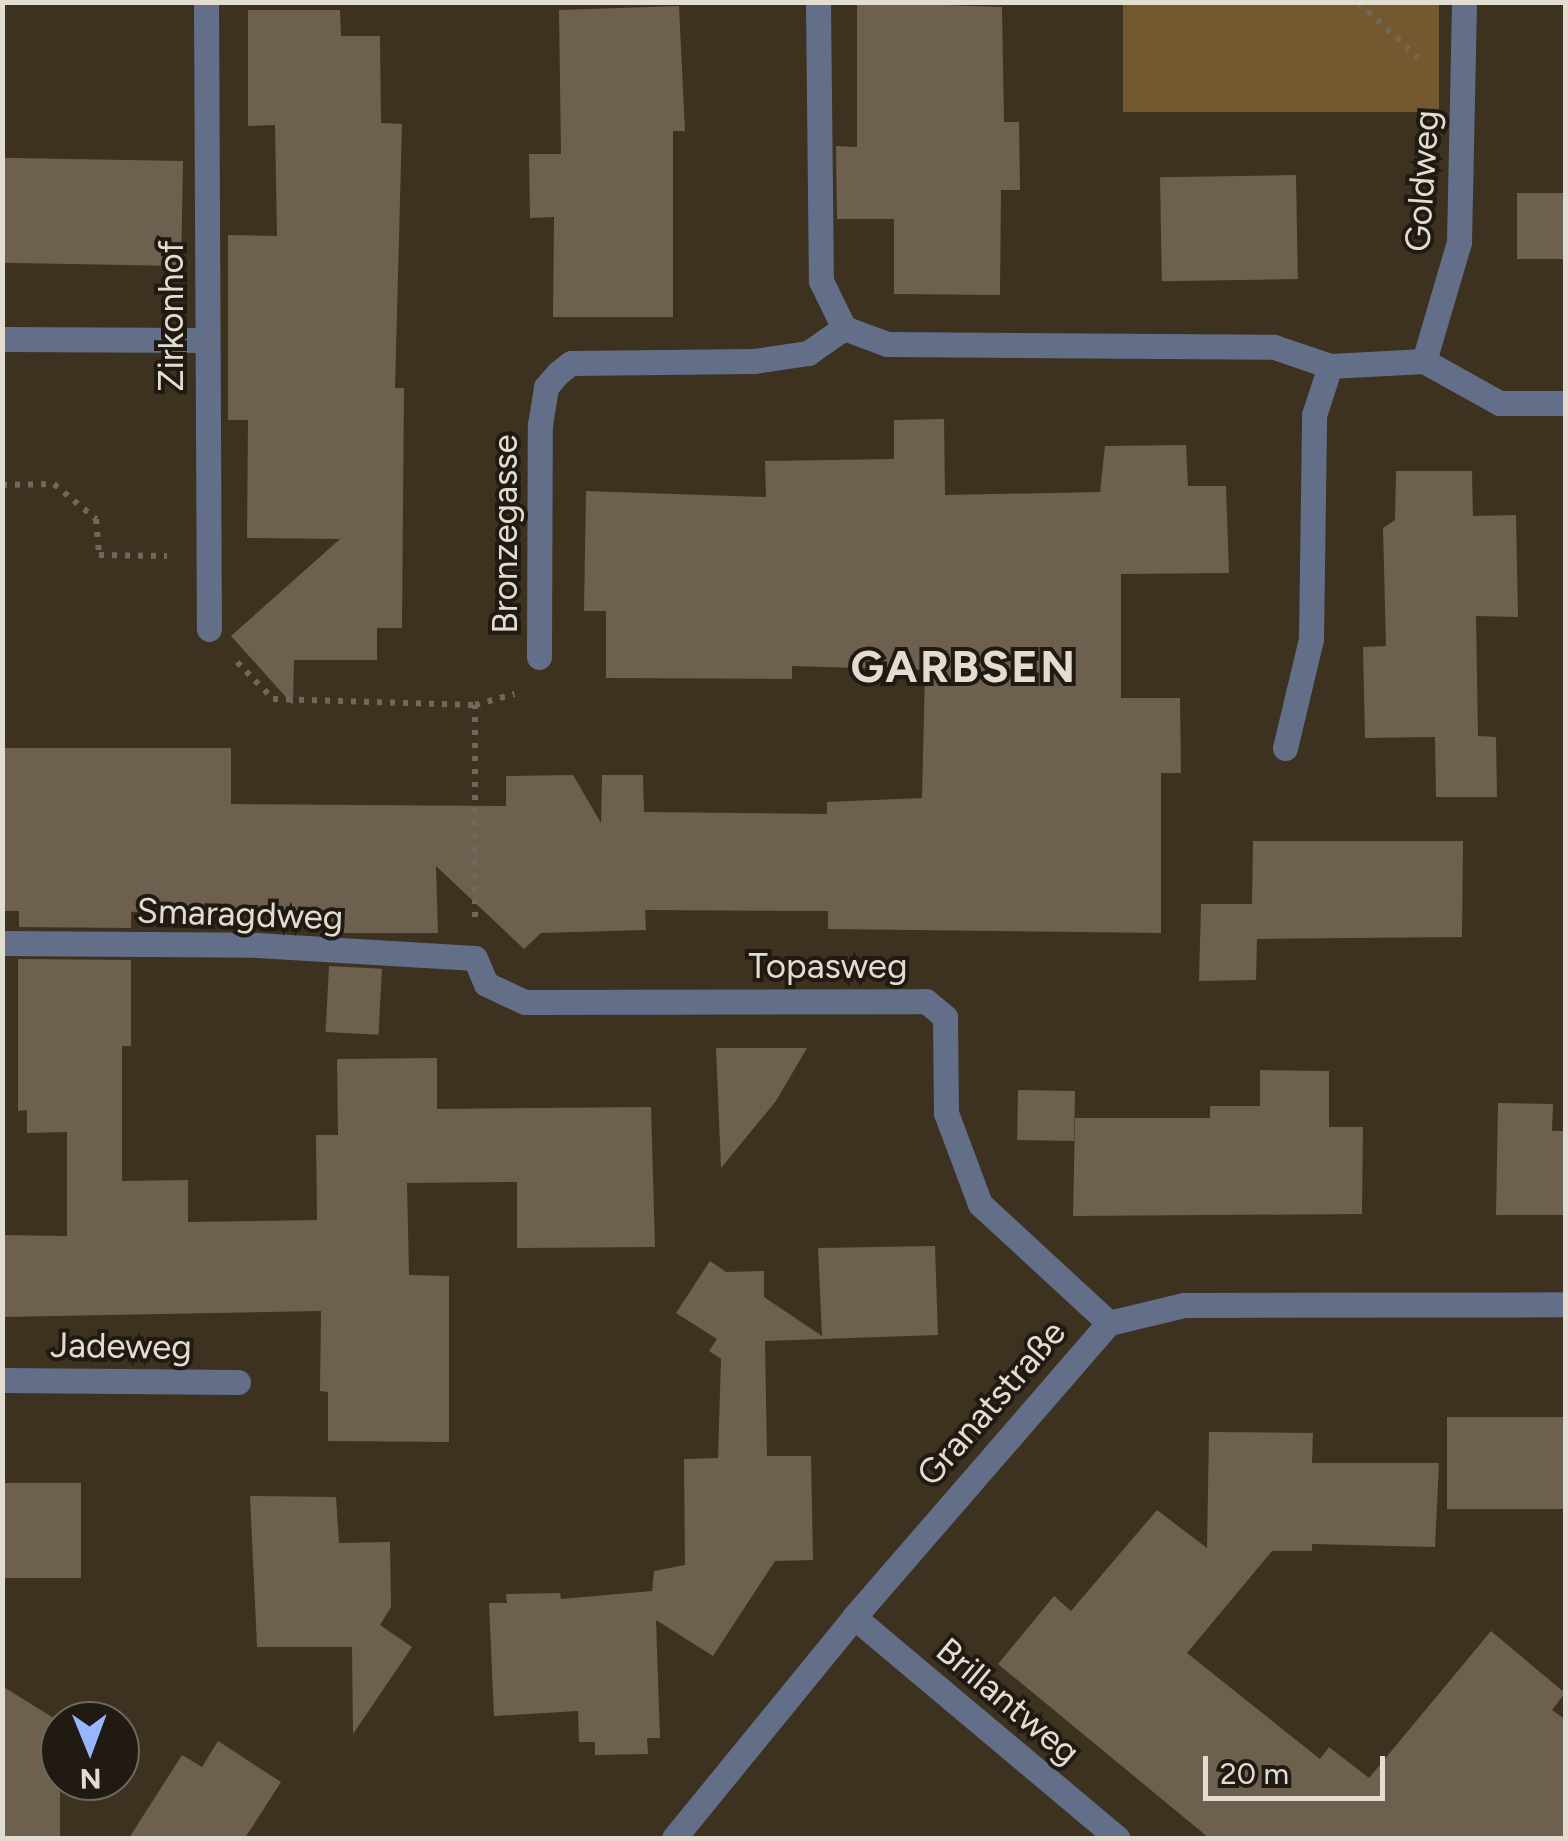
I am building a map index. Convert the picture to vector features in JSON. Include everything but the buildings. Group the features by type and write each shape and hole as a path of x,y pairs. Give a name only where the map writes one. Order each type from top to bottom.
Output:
{"street":[{"name":"Zirkonhof","path":"206,2 209,629"},
{"path":"818,2 821,281 844,328 887,344 1274,347 1330,366 1424,361 1499,402 1566,403"},
{"name":"Goldweg","path":"1424,361 1459,242 1464,2"},
{"name":"Bronzegasse","path":"539,657 540,426 546,386 558,373 571,363 754,362 808,354 844,328"},
{"path":"2,338 205,340"},
{"path":"1284,748 1311,639 1314,415 1330,366"},
{"name":"Smaragdweg","path":"2,943 257,945 300,953 476,958"},
{"name":"Topasweg","path":"476,958 486,984 525,1002 936,1005 948,1035 946,1113 974,1192 1000,1228 1109,1323"},
{"name":"Granatstraße","path":"674,1838 854,1617 1109,1323 1184,1305 1566,1304"},
{"name":"Jadeweg","path":"2,1380 238,1382"},
{"name":"Brillantweg","path":"854,1617 1117,1838"}],"path":[{"path":"1358,2 1393,40 1440,73 1464,81"},
{"path":"2,485 54,484 96,519 99,556 208,556"},
{"name":"Bronzegasse","path":"475,705 526,688 539,657"},
{"path":"250,677 273,699 475,705 476,958"}],"shaded area":[{"path":"1123,3 1439,3 1439,112 1123,112"}],"district":[{"name":"GARBSEN","path":"964,667"}]}
